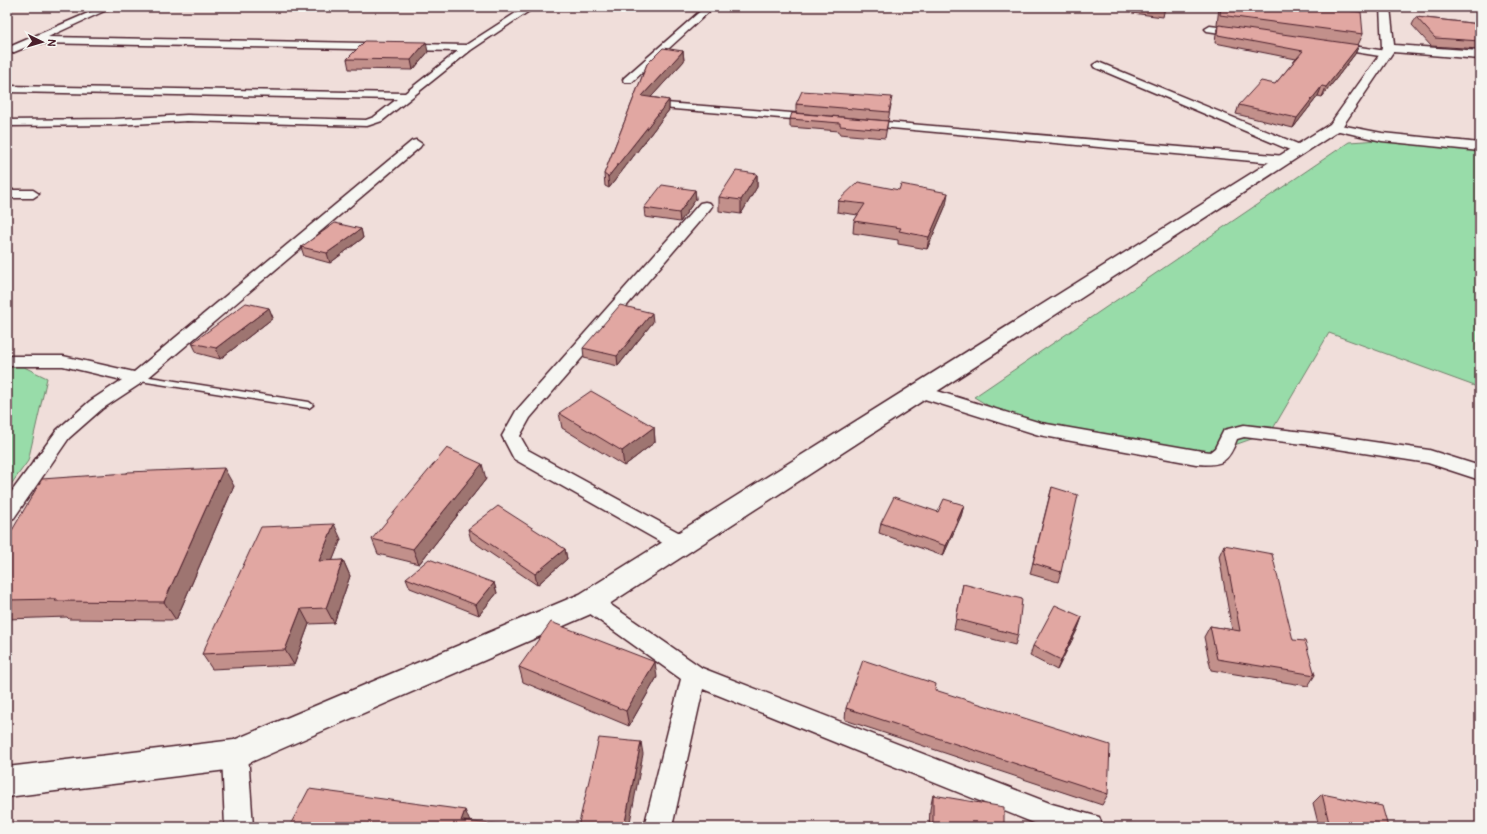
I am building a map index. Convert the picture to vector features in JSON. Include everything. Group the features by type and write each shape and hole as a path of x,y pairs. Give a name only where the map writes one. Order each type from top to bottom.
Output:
{"street":[{"path":"7,52 109,7"},
{"path":"7,123 115,122 188,118 367,123 378,119 468,48 531,7"},
{"path":"628,80 710,7"},
{"path":"7,782 235,754 590,602 1335,127 1387,51 1385,7"},
{"path":"1210,29 1248,34"},
{"path":"35,40 468,48"},
{"path":"1325,45 1387,51 1480,55"},
{"path":"1098,65 1293,155"},
{"path":"7,89 409,96"},
{"path":"666,106 826,119"},
{"path":"850,121 1293,155"},
{"path":"1335,127 1382,137 1480,147"},
{"path":"7,513 63,434 96,405 137,378 416,144"},
{"path":"7,194 33,194"},
{"path":"682,544 521,454 511,436 522,415 705,206"},
{"path":"7,361 63,361 137,378"},
{"path":"921,392 1039,429 1196,457 1214,458 1223,451 1230,434 1244,431 1312,439 1429,457 1480,473"},
{"path":"590,602 694,674 1052,822 1089,827"},
{"path":"658,827 694,674"},
{"path":"235,754 239,827"}],"lane":[{"path":"137,378 309,405"}],"green space":[{"path":"1426,137 1469,141 1480,147 1480,388 1329,333 1271,432 1212,453 1005,416 974,397 1349,142"},
{"path":"7,367 24,367 47,378 28,461 7,490"}],"building":[{"path":"1141,7 1165,7 1165,10"},
{"path":"1221,7 1350,7 1351,11 1361,12 1363,34 1220,15"},
{"path":"1416,17 1480,24 1480,41 1435,38"},
{"path":"1219,25 1359,45 1326,87 1322,86 1297,118 1239,105 1261,81 1275,84 1303,51 1218,35"},
{"path":"365,41 426,42 411,60 347,59"},
{"path":"663,48 683,51 642,96 669,100 608,177 604,174 647,64"},
{"path":"802,91 892,97 889,112 796,104"},
{"path":"792,113 888,121 886,130 840,126 840,123 790,119"},
{"path":"736,171 757,174 741,200 719,197"},
{"path":"858,182 899,190 901,184 948,193 929,237 899,231 901,228 854,221 865,204 838,201"},
{"path":"662,185 695,190 679,213 644,208"},
{"path":"335,223 361,229 327,253 301,247"},
{"path":"246,303 269,308 216,348 192,343"},
{"path":"620,305 652,313 617,356 583,348"},
{"path":"591,391 654,427 622,451 559,413"},
{"path":"447,448 482,464 413,549 372,539"},
{"path":"224,468 164,602 55,601 57,599 7,600 7,539 42,479 128,472"},
{"path":"1052,487 1078,495 1061,572 1033,563"},
{"path":"894,497 938,512 944,499 964,505 946,546 881,523"},
{"path":"498,506 565,549 535,574 468,529"},
{"path":"334,524 319,561 343,560 326,608 301,609 285,650 202,654 261,527"},
{"path":"1224,545 1272,554 1293,640 1305,641 1315,675 1217,659 1210,626 1240,631"},
{"path":"429,559 494,583 476,605 406,578"},
{"path":"963,584 1022,599 1018,635 956,619"},
{"path":"1055,605 1082,617 1061,660 1033,646"},
{"path":"551,622 655,662 626,711 519,667"},
{"path":"863,660 936,684 935,690 1110,745 1108,794 846,708"},
{"path":"599,738 641,742 624,827 578,827"},
{"path":"309,789 465,810 461,821 528,827 289,827"},
{"path":"1322,794 1382,806 1388,827 1330,827"},
{"path":"933,795 1004,807 1004,827 933,827"}]}
